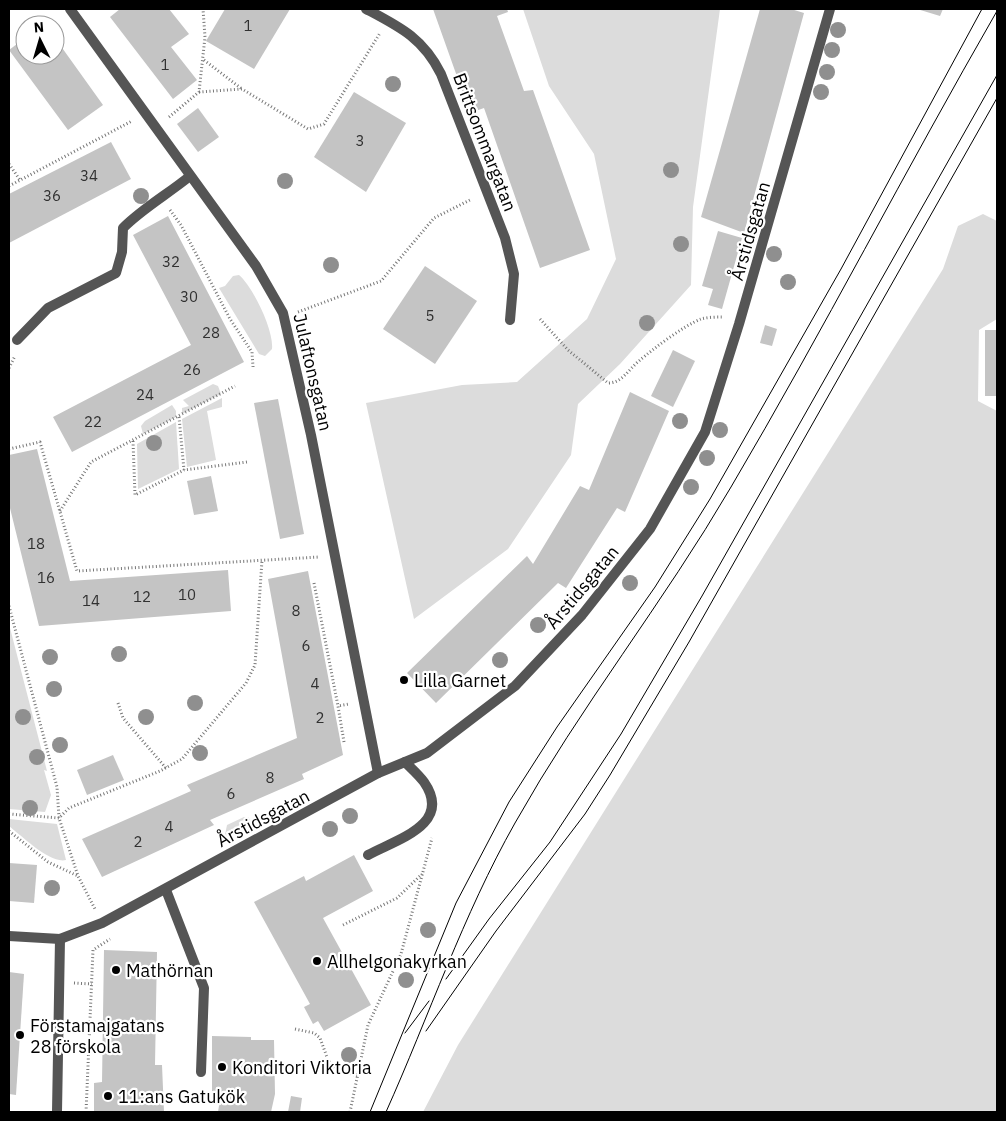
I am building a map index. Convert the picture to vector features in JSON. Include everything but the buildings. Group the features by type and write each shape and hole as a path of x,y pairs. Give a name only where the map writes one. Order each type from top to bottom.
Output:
{"street":[{"name":"Julaftonsgatan","path":"70,9 256,266 274,293 285,316 311,435 378,773"},
{"name":"Brittsommargatan","path":"366,9 415,38 432,54 442,74 505,238 514,274 510,320"},
{"name":"Årstidsgatan","path":"60,939 102,923 166,890 378,773 427,753 516,686 582,615 650,529 705,432 739,324 830,9"},
{"path":"17,340 48,308 116,273 122,252 123,228 134,217 162,199 190,176"},
{"path":"368,855 427,822 433,813 424,782 405,762"},
{"path":"166,890 204,988 201,1072"},
{"path":"9,936 60,939 57,1112"}],"path":[{"path":"199,92 203,60 203,9"},
{"path":"203,60 242,89 308,129 316,128 324,124 388,21"},
{"path":"157,127 199,92 242,89"},
{"path":"9,186 147,113"},
{"path":"9,164 20,180"},
{"path":"285,316 382,281 434,218 486,192"},
{"path":"162,199 181,225 230,319 252,352 253,367"},
{"path":"540,319 568,350 608,383 615,383 623,378 637,362 664,342 701,319 725,317 739,324"},
{"path":"60,512 91,462 235,386"},
{"path":"179,417 184,470"},
{"path":"133,441 136,495 184,470 247,462"},
{"path":"9,449 40,442 77,571 334,556"},
{"path":"9,814 59,818 69,808 182,760 251,674 257,645 262,560"},
{"path":"314,583 344,742"},
{"path":"9,606 57,787 59,818 78,876 110,940 93,950 86,1112"},
{"path":"338,706 364,702"},
{"path":"118,703 123,718 166,768"},
{"path":"9,830 48,862 78,876"},
{"path":"350,1112 368,1025 401,954 432,835"},
{"path":"343,925 397,898 422,874"},
{"path":"295,1029 314,1033 320,1038 328,1060 335,1068 357,1076"}],"shaded area":[{"path":"523,9 720,9 693,207 691,285 620,364 578,404 571,455 508,549 414,619 366,403 462,385 517,382 587,319 616,259 594,154 549,86"},
{"path":"983,214 997,221 997,319 979,330 978,401 997,411 997,1112 423,1112 458,1045 943,269 958,226"},
{"path":"239,275 245,281 262,309 270,331 272,349 265,356 259,354 219,288 225,286 233,276"},
{"path":"213,384 218,386 221,394 182,414 182,408 189,406 183,400"},
{"path":"222,398 222,407 207,411 216,460 187,467 182,419"},
{"path":"172,405 176,411 176,417 143,434 141,426 145,421"},
{"path":"176,422 179,469 138,489 137,444"},
{"path":"9,624 47,771 44,770 51,795 45,812 9,809"},
{"path":"248,817 253,824 224,840 227,825"},
{"path":"9,819 57,824 66,860 59,860 44,854 9,826"}],"tram line":[{"path":"370,1112 456,903 509,802 557,727 655,587 710,499 841,269 982,9"},
{"path":"386,1112 479,893 515,823 540,780 678,572 731,487 799,369 997,11"},
{"path":"446,979 489,919 550,842 621,734 702,596 997,75"},
{"path":"426,1031 496,931 585,814 610,775 689,642 997,98"},
{"path":"405,1033 429,1001"}],"place":[{"name":"Lilla Garnet","path":"404,680"},
{"name":"Allhelgonakyrkan","path":"317,961"},
{"name":"Mathörnan","path":"116,970"},
{"name":"Förstamajgatans 28 förskola","path":"20,1035"},
{"name":"Konditori Viktoria","path":"222,1067"},
{"name":"11:ans Gatukök","path":"108,1096"}]}
